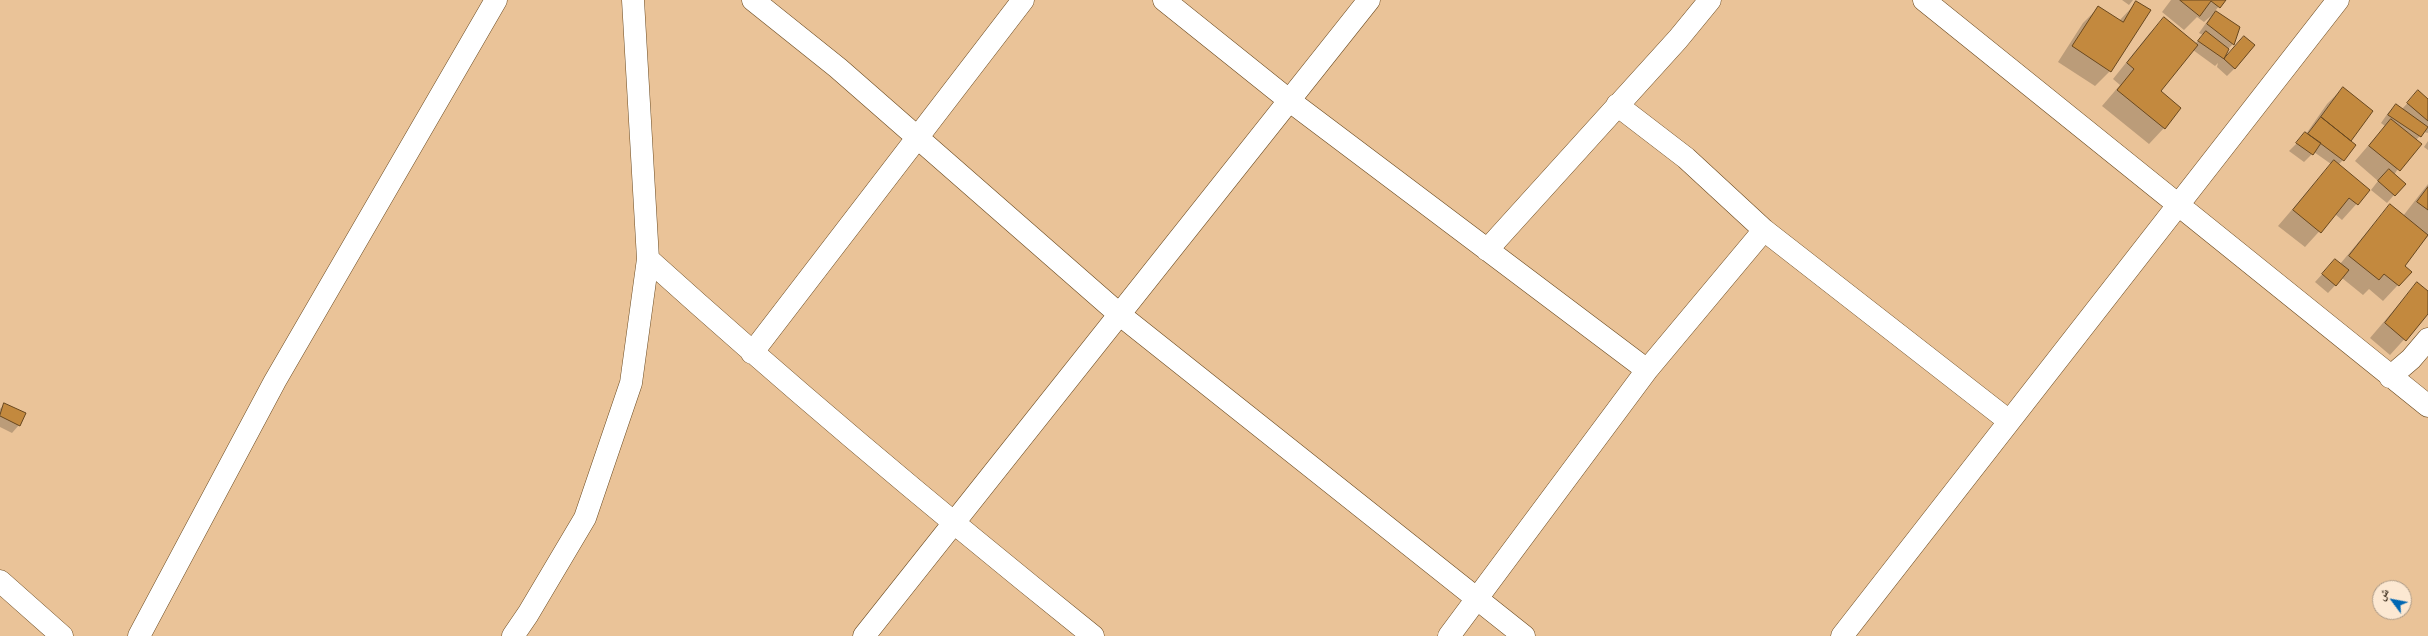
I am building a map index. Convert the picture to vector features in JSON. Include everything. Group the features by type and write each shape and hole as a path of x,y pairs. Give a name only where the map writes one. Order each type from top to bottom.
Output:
{"main road":[{"path":"139,636 275,380 496,0"},
{"path":"513,636 528,614 585,518 631,383 648,260 633,0"},
{"path":"753,0 838,68 1119,314 1477,597 1524,636"},
{"path":"752,353 916,137 1023,0"},
{"path":"1164,0 1290,101 1646,370"},
{"path":"864,636 952,523 1369,0"},
{"path":"1487,250 1617,104 1678,39 1710,0"},
{"path":"1924,0 2179,204 2390,377 2428,406"},
{"path":"1842,636 2338,0"},
{"path":"1617,104 1686,158 1764,230 2009,421"},
{"path":"1450,636 1477,597 1646,370 1764,230"},
{"path":"648,260 752,353 952,523 1092,636"},
{"path":"2390,377 2411,359 2428,339"},
{"path":"0,580 62,636"}],"building":[{"path":"2180,0 2226,0 2220,8 2211,1 2200,16"},
{"path":"2136,1 2151,10 2111,72 2072,46 2098,6 2123,22"},
{"path":"2216,11 2240,27 2234,45 2207,24"},
{"path":"2164,17 2198,45 2161,91 2181,108 2165,129 2117,90 2134,69 2127,63"},
{"path":"2206,31 2229,49 2224,59 2198,41"},
{"path":"2244,36 2255,45 2235,69 2224,59"},
{"path":"2343,87 2373,111 2351,141 2321,117"},
{"path":"2418,90 2428,99 2428,121 2407,103"},
{"path":"2396,104 2428,127 2421,137 2388,115"},
{"path":"2321,117 2356,145 2344,161 2308,134"},
{"path":"2391,119 2422,144 2400,171 2369,146"},
{"path":"2305,132 2321,143 2313,155 2296,143"},
{"path":"2334,160 2370,190 2358,205 2349,198 2321,233 2293,210"},
{"path":"2389,169 2406,184 2395,196 2378,181"},
{"path":"2428,187 2428,210 2417,202"},
{"path":"2390,204 2428,235 2405,266 2412,272 2399,286 2384,274 2379,280 2349,256"},
{"path":"2335,259 2349,270 2336,286 2322,274"},
{"path":"2417,282 2428,291 2428,314 2406,341 2385,323"},
{"path":"4,403 26,413 20,426 0,416"}]}
